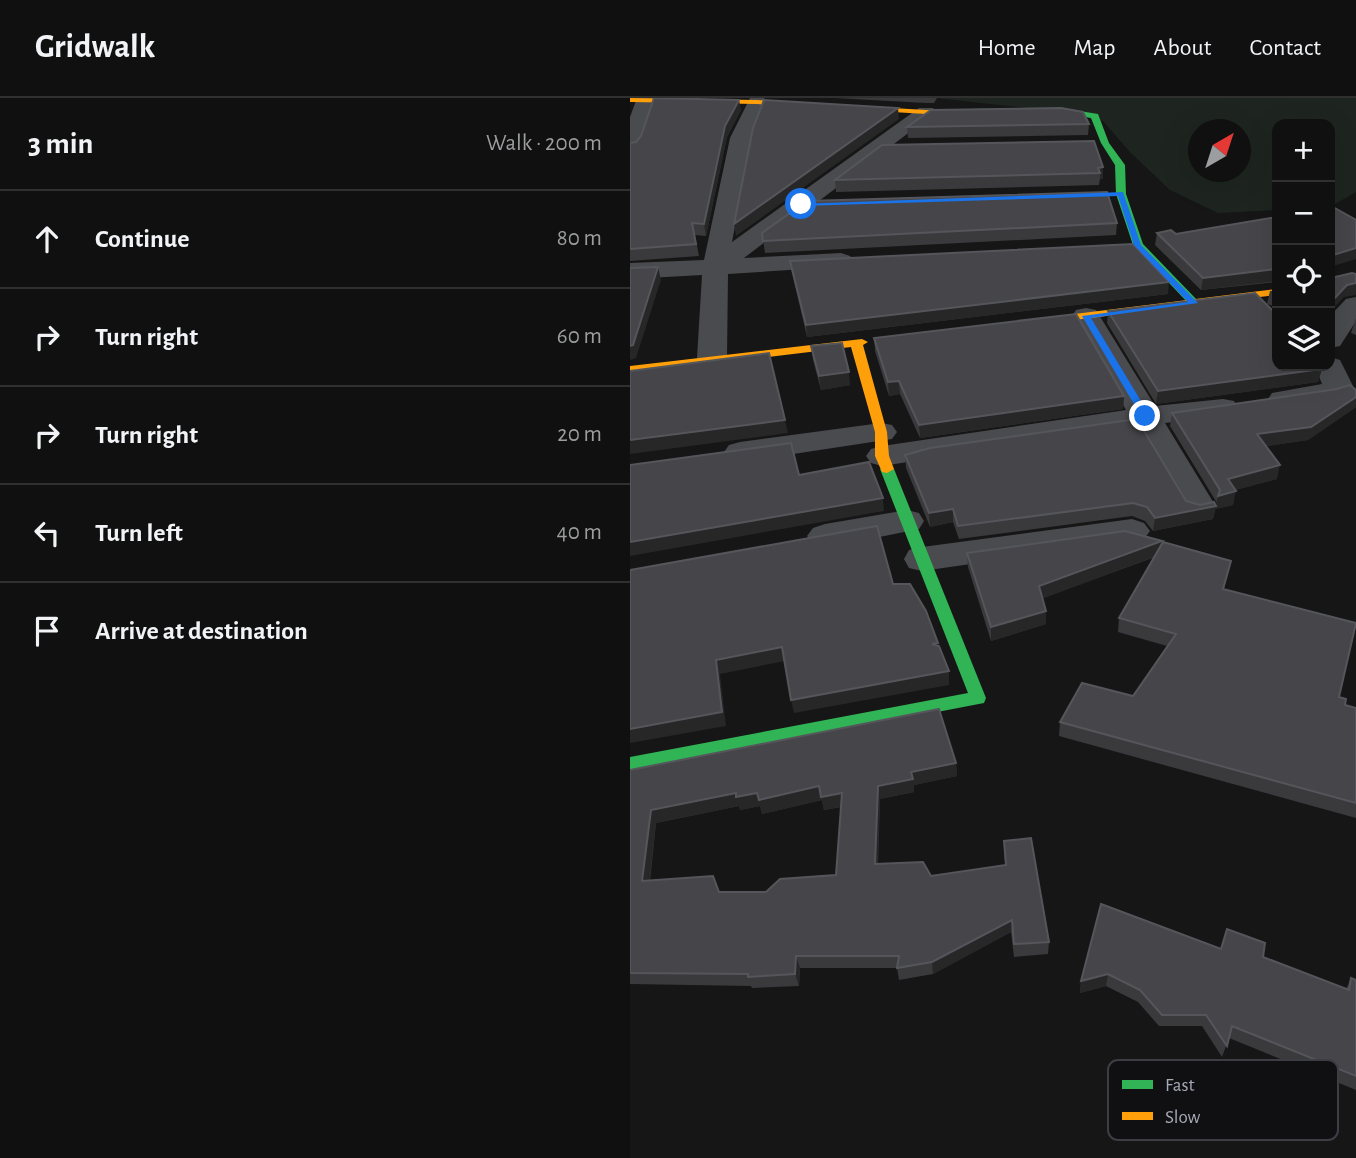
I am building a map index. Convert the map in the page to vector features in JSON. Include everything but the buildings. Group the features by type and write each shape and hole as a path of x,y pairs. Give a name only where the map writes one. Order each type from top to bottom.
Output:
{"street":[{"path":"630,100 647,98 757,102 926,113 1061,110 1095,116 1105,143 1120,164 1121,194 1138,245 1194,303"},
{"path":"630,146 647,98"},
{"path":"712,358 715,267 741,138 757,102"},
{"path":"715,267 926,113"},
{"path":"1078,144 1105,143"},
{"path":"877,148 918,147"},
{"path":"1093,194 1121,194"},
{"path":"801,204 840,202"},
{"path":"1110,247 1138,245"},
{"path":"630,271 865,260"},
{"path":"1005,325 1272,293"},
{"path":"1335,329 1356,305"},
{"path":"1086,316 1198,505"},
{"path":"630,370 883,339"},
{"path":"630,764 978,698 907,521 882,444 856,342"},
{"path":"709,456 882,444 1210,411 1334,391 1338,386 1332,371"},
{"path":"788,542 907,521"},
{"path":"922,559 1132,531"}],"shaded area":[{"path":"935,98 1356,98 1356,192 1335,204 1335,119 1272,119 1272,210 1218,213 1170,190 1130,152 1103,121 1055,111"}],"traffic: fast":[{"path":"969,111 1061,110 1095,116 1105,143 1120,165 1121,194 1138,245 1194,303"},
{"path":"630,764 978,698 887,469"}],"traffic: slow":[{"path":"630,100 757,102 926,112 969,111"},
{"path":"1026,323 1272,293"},
{"path":"856,342 881,432 882,456 887,469"},
{"path":"630,370 862,342"}],"route":[{"path":"801,204 1121,194 1138,245 1194,303 1086,316 1145,416"}]}
